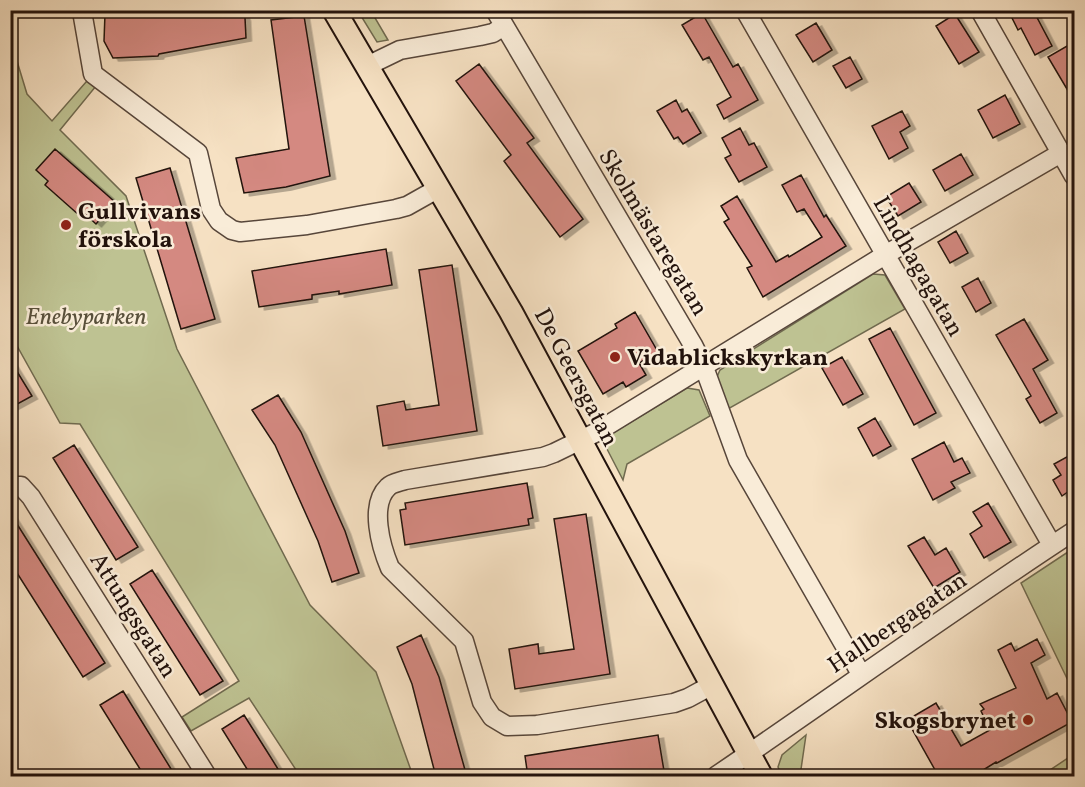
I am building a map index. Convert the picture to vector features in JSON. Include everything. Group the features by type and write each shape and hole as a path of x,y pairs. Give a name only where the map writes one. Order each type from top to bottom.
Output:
{"main road":[{"name":"De Geersgatan","path":"334,10 511,312 761,777"}],"street":[{"path":"85,10 83,17 93,74 198,153 211,209 219,221 232,230 307,225 396,209 407,206 440,188"},
{"name":"Lindhagagatan","path":"745,10 1052,545"},
{"path":"980,10 1074,176"},
{"path":"367,66 400,50 493,33 500,18"},
{"name":"Skolmästaregatan","path":"500,18 687,335 704,367 738,460 861,674"},
{"path":"712,685 674,703 537,725 507,726 492,717 482,702 464,641 390,568 383,553 377,511 380,496 389,485 405,480 543,457 580,440 704,367 885,255 1061,153"},
{"name":"Attungsgatan","path":"13,485 27,491 31,497 207,777"},
{"name":"Hallbergagatan","path":"716,777 861,674 1074,531"}],"green space":[{"path":"358,11 371,11 388,40 377,42"},
{"name":"Enebyparken","path":"10,38 27,94 52,121 93,74 101,80 60,130 126,196 177,349 310,605 376,672 413,776 300,776 249,698 191,731 182,717 239,681 80,424 60,423 11,335"},
{"path":"873,274 885,275 905,309 728,409 716,379 720,370"},
{"path":"687,388 699,390 710,416 627,464 623,480 607,449 611,434"},
{"path":"1074,548 1074,693 1021,583"},
{"path":"806,735 800,776 782,776 778,767 782,755"},
{"path":"1074,754 1074,776 1041,776"}],"building":[{"path":"127,10 241,10 245,18 246,38 158,56 113,58 104,41 105,14"},
{"path":"1008,10 1033,10 1052,46 1035,55 1021,28 1018,30"},
{"path":"702,13 733,67 738,64 758,100 724,119 717,105 731,97 709,57 703,60 682,25"},
{"path":"955,14 979,52 959,64 936,26"},
{"path":"304,16 330,176 286,187 244,193 236,158 289,149 271,20"},
{"path":"816,23 832,50 813,62 796,35"},
{"path":"1074,42 1074,101 1048,57"},
{"path":"850,57 862,79 846,88 833,66"},
{"path":"479,64 534,138 527,143 583,219 560,237 504,161 511,155 456,81"},
{"path":"1005,95 1020,124 993,138 978,110"},
{"path":"676,100 682,112 687,109 701,133 683,144 678,137 674,139 657,111"},
{"path":"902,111 910,126 900,132 908,148 889,159 872,126"},
{"path":"740,128 749,145 754,143 767,167 739,182 725,158 731,155 722,138"},
{"path":"55,149 115,202 96,224 83,212 80,216 45,185 48,181 36,170"},
{"path":"961,154 973,175 945,191 933,170"},
{"path":"170,168 215,319 181,329 136,178"},
{"path":"801,175 824,217 826,215 846,246 763,297 747,268 752,266 724,222 729,219 721,206 737,196 776,262 788,255 789,257 822,237 804,209 797,212 782,185"},
{"path":"909,183 921,202 898,216 886,197"},
{"path":"956,231 968,253 950,263 938,242"},
{"path":"386,249 392,285 339,294 339,291 312,295 312,299 259,307 252,271"},
{"path":"452,265 477,431 383,446 377,406 404,401 406,410 439,405 419,270"},
{"path":"978,278 991,303 976,312 962,287"},
{"name":"Vidablickskyrkan","path":"635,312 658,352 639,363 646,375 626,387 623,382 603,394 578,351 617,328 615,324"},
{"path":"1024,319 1048,360 1033,369 1057,413 1040,423 1026,399 1031,396 996,335"},
{"path":"890,328 936,413 914,425 869,339"},
{"path":"842,357 863,394 843,405 822,368"},
{"path":"10,360 32,396 10,408"},
{"path":"278,395 301,432 345,531 359,573 332,582 318,541 275,445 252,410"},
{"path":"875,418 891,446 873,456 858,428"},
{"path":"944,442 954,462 962,458 970,473 951,482 955,488 933,500 912,459"},
{"path":"74,445 138,547 116,560 53,458"},
{"path":"1074,453 1074,500 1069,491 1062,496 1053,480 1061,475 1054,464"},
{"path":"527,483 533,518 528,519 529,525 405,545 400,510 406,509 405,503"},
{"path":"988,503 1011,542 984,558 970,534 982,526 973,512"},
{"path":"10,513 105,663 83,677 10,562"},
{"path":"586,514 610,674 515,689 509,649 538,644 539,654 574,649 554,519"},
{"path":"924,537 935,555 946,548 960,572 934,588 908,546"},
{"path":"152,570 223,681 200,695 130,584"},
{"path":"421,635 439,677 467,777 436,777 412,684 397,647"},
{"path":"1037,639 1045,655 1031,663 1047,699 1057,693 1072,722 972,777 939,777 907,720 936,703 961,746 990,730 981,711 984,709 980,704 1016,688 998,650 1011,643 1015,651"},
{"path":"123,691 176,777 145,777 100,705"},
{"path":"244,715 283,777 252,777 222,729"},
{"path":"658,735 664,771 629,777 528,777 525,756"}],"place":[{"name":"Gullvivans förskola","path":"66,225"},
{"name":"Vidablickskyrkan","path":"615,357"},
{"name":"Skogsbrynet","path":"1028,720"}]}
